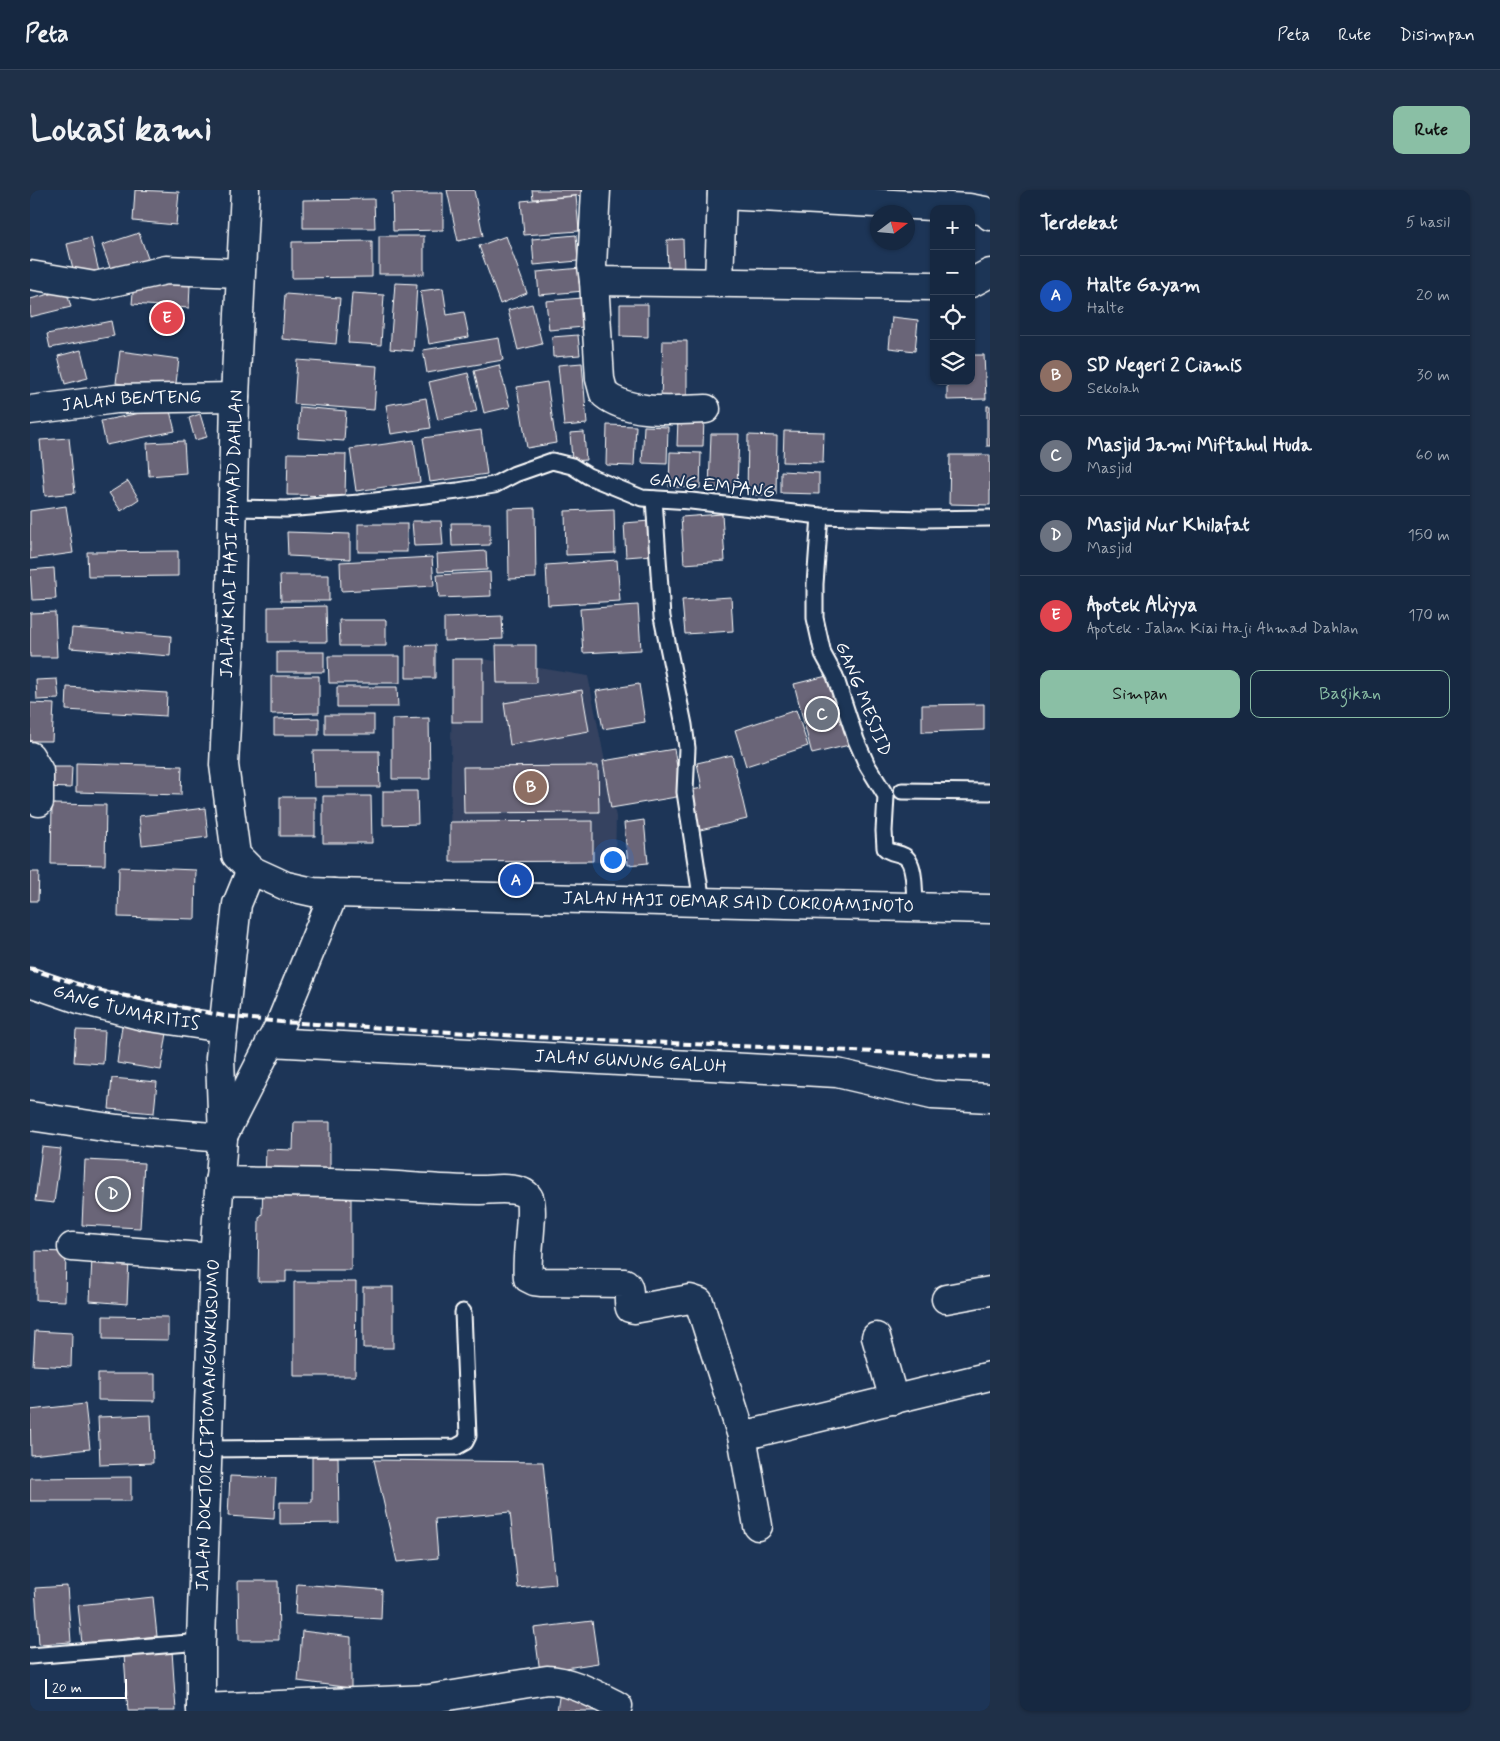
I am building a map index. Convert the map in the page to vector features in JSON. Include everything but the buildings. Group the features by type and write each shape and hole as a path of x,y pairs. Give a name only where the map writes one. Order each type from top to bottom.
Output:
{"street":[{"name":"JALAN KIAI HAJI AHMAD DAHLAN","path":"245,190 235,397 234,508 224,765 236,855 251,870"},
{"path":"596,190 592,266 600,379 604,394 617,403 653,410 706,409"},
{"path":"719,283 722,192 969,208 985,211 990,216"},
{"path":"30,275 94,286 166,270 240,274"},
{"path":"975,281 990,273"},
{"path":"594,281 930,286"},
{"name":"JALAN BENTENG","path":"30,410 116,398 235,397"},
{"path":"30,756 40,771 39,802"},
{"name":"JALAN HAJI OEMAR SAID COKROAMINOTO","path":"251,870 286,886 312,892 990,909"},
{"name":"JALAN DOKTOR CIPTOMANGUNKUSUMO","path":"201,1710 201,1642 214,1258 223,1138 220,1058 237,904 251,870"},
{"name":"JALAN DOKTOR CIPTOMANGUNKUSUMO","path":"223,1138 281,1022 334,893"},
{"name":"GANG TUMARITIS","path":"30,982 82,1000 143,1016 223,1028"},
{"name":"JALAN GUNUNG GALUH","path":"270,1042 837,1073 932,1095 990,1098"},
{"path":"30,1116 117,1129 223,1138"},
{"path":"219,1181 357,1184 524,1192 530,1199 531,1209 526,1267 528,1278 542,1282 625,1283 629,1287 630,1308 690,1299 699,1302 742,1436 758,1526"},
{"path":"72,1247 214,1258"},
{"path":"946,1299 990,1291"},
{"path":"876,1337 894,1400"},
{"path":"742,1436 990,1376"},
{"path":"201,1710 429,1699 547,1680 561,1680 618,1706"}],"lane":[{"name":"GANG EMPANG","path":"234,508 286,509 458,491 494,485 515,474 552,461 572,466 588,476 642,498 691,501 820,516 922,519 990,518"},
{"path":"654,498 662,617 684,725 687,748 685,792 702,902"},
{"name":"GANG MESJID","path":"820,516 814,618 823,654 835,676 856,740 886,796 884,831 886,848 892,853 903,855 908,859 912,872 915,906"},
{"path":"902,791 990,792"},
{"path":"207,1449 456,1447 465,1442 468,1436 463,1312"},
{"path":"30,1656 201,1642"}],"shaded area":[{"path":"452,659 483,659 588,676 616,817 615,862 450,862"}],"railway":[{"path":"30,969 97,990 224,1016 281,1022 554,1038 990,1057"}],"place":[{"name":"Apotek Aliyya","path":"167,318"},
{"name":"Masjid Jami Miftahul Huda","path":"822,714"},
{"name":"SD Negeri 2 Ciamis","path":"531,787"},
{"name":"Halte Gayam","path":"516,880"},
{"name":"Masjid Nur Khilafat","path":"113,1194"}]}
